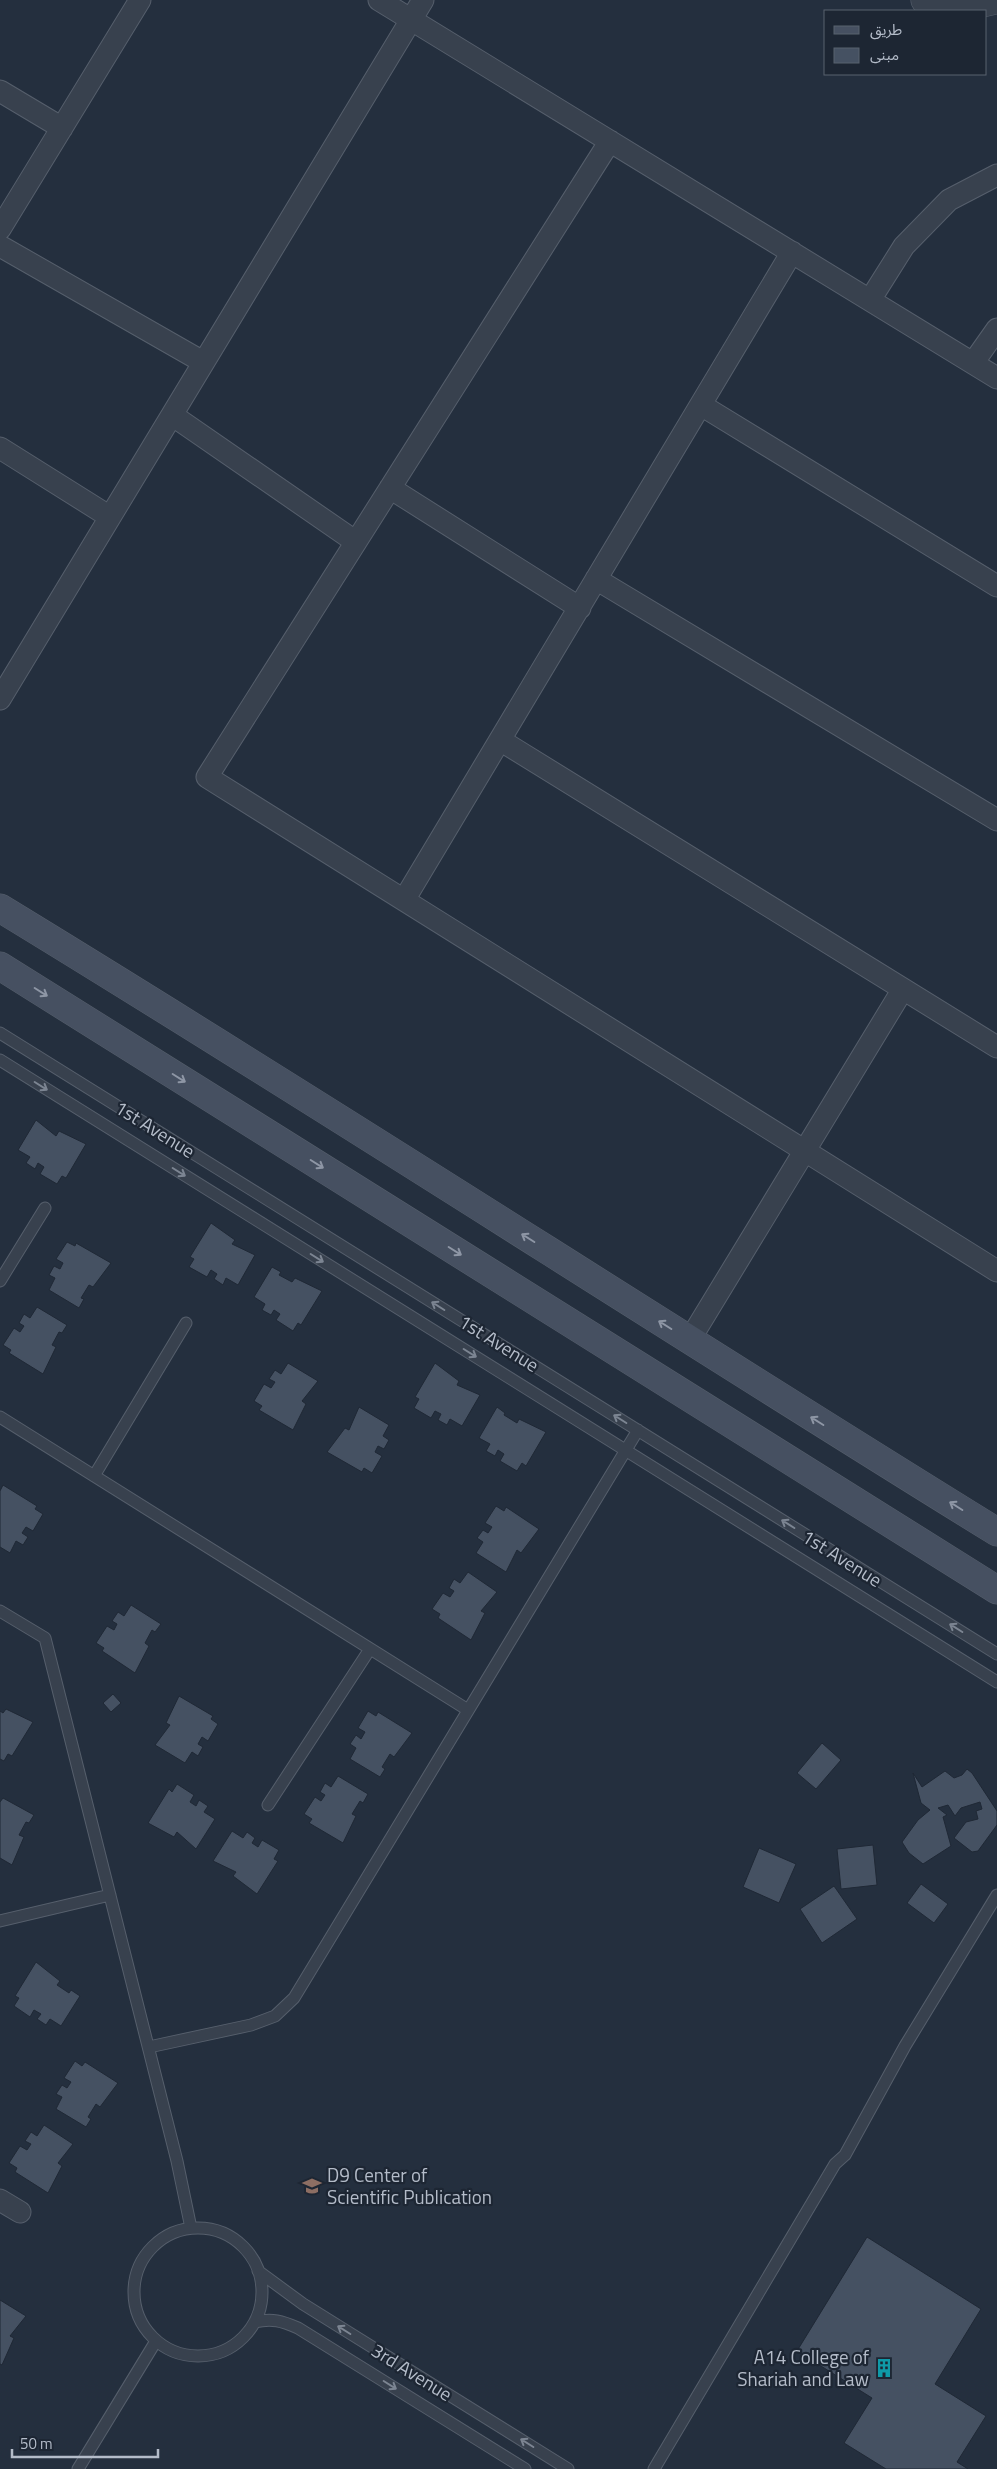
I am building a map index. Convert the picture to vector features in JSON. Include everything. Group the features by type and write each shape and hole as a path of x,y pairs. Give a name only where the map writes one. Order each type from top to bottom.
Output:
{"main road":[{"path":"0,908 199,1029 689,1341 997,1532"},
{"path":"0,966 997,1590"}],"street":[{"path":"0,229 140,0"},
{"path":"379,0 997,378"},
{"path":"0,699 423,0"},
{"path":"925,0 974,5 995,0"},
{"path":"0,91 62,128"},
{"path":"610,141 207,777 997,1271"},
{"path":"870,300 904,246 949,200 997,174"},
{"path":"0,246 204,362"},
{"path":"404,900 792,252"},
{"path":"973,363 997,329"},
{"path":"701,405 997,586"},
{"path":"172,415 356,542"},
{"path":"0,448 110,517"},
{"path":"390,488 580,608"},
{"path":"596,579 997,820"},
{"path":"500,740 997,1047"},
{"path":"689,1341 903,989"},
{"path":"0,2200 20,2212"}],"lane":[{"name":"1st Avenue","path":"0,1033 997,1654"},
{"name":"1st Avenue","path":"0,1060 997,1682"},
{"path":"0,1281 45,1208"},
{"path":"94,1476 186,1323"},
{"path":"0,1417 468,1710"},
{"path":"149,2047 251,2025 274,2016 294,1998 638,1430"},
{"path":"0,1611 45,1638 177,2160 191,2228"},
{"path":"268,1806 370,1648"},
{"path":"0,1921 110,1895"},
{"path":"654,2469 835,2164 844,2156 905,2046 997,1895"},
{"path":"191,2228 214,2230 227,2235 249,2254 258,2271 262,2294 255,2322 236,2344 210,2355 182,2354 156,2341 139,2318 134,2290 136,2275 149,2250 159,2240 172,2233 191,2228"},
{"name":"3rd Avenue","path":"258,2271 303,2304 568,2469"},
{"name":"3rd Avenue","path":"255,2322 268,2318 281,2320 298,2328 525,2469"},
{"path":"78,2469 156,2341"}],"building":[{"path":"36,1120 56,1136 59,1131 86,1144 66,1178 62,1176 57,1184 40,1174 44,1167 38,1163 35,1169 26,1163 30,1157 18,1150"},
{"path":"211,1223 235,1240 232,1244 255,1255 238,1285 226,1278 223,1285 214,1279 217,1274 211,1270 207,1277 189,1267 194,1259 190,1257"},
{"path":"67,1242 75,1246 76,1243 111,1263 93,1287 89,1285 81,1298 84,1299 79,1308 49,1290 55,1278 49,1275 54,1266 60,1269 63,1263 56,1259"},
{"path":"272,1267 281,1272 279,1275 292,1282 295,1278 322,1291 301,1325 298,1323 293,1331 276,1320 280,1314 274,1310 271,1315 262,1310 265,1304 254,1297"},
{"path":"37,1307 67,1325 62,1333 59,1332 52,1345 56,1347 43,1374 9,1353 11,1350 3,1345 14,1328 20,1332 24,1326 19,1323 24,1314 30,1318"},
{"path":"288,1363 318,1381 302,1401 306,1404 293,1430 259,1410 262,1406 254,1401 264,1384 271,1388 275,1382 269,1379 275,1370 281,1374"},
{"path":"435,1363 459,1381 457,1385 480,1395 462,1426 450,1419 447,1425 438,1420 441,1414 435,1411 431,1418 414,1408 419,1399 415,1397"},
{"path":"359,1407 389,1425 383,1436 389,1440 384,1449 378,1446 375,1452 382,1456 372,1473 364,1468 362,1472 327,1452 345,1428 349,1430"},
{"path":"497,1407 505,1413 504,1415 517,1423 519,1419 546,1432 526,1466 522,1463 517,1471 500,1461 504,1454 498,1450 495,1456 486,1451 490,1444 479,1438"},
{"path":"3,1485 37,1506 35,1509 43,1514 33,1531 26,1527 22,1533 28,1537 23,1545 16,1541 10,1553 0,1547 0,1491"},
{"path":"496,1506 504,1511 506,1507 539,1529 521,1553 517,1550 506,1572 476,1553 483,1542 477,1538 483,1530 488,1533 492,1527 485,1523"},
{"path":"468,1572 497,1592 481,1611 485,1613 471,1640 438,1618 440,1614 432,1609 443,1593 450,1597 454,1591 449,1588 454,1579 460,1583"},
{"path":"131,1605 161,1624 155,1632 152,1630 145,1643 149,1646 135,1673 102,1651 104,1648 96,1643 107,1626 114,1630 117,1624 112,1621 118,1612 124,1616"},
{"path":"113,1694 121,1703 111,1712 103,1703"},
{"path":"179,1696 213,1716 211,1719 218,1724 208,1741 202,1737 198,1744 203,1747 198,1756 192,1752 185,1763 155,1745 170,1725 166,1723"},
{"path":"6,1709 33,1722 12,1756 8,1754 4,1761 0,1759 0,1711 3,1713"},
{"path":"368,1711 376,1716 378,1712 412,1733 394,1757 390,1754 382,1767 385,1769 380,1777 350,1759 356,1748 350,1744 356,1735 361,1739 365,1732 358,1728"},
{"path":"822,1743 841,1760 816,1789 797,1773"},
{"path":"967,1769 972,1773 997,1811 997,1825 978,1851 972,1852 954,1838 966,1822 978,1819 976,1811 982,1809 980,1802 961,1808 955,1816 948,1805 938,1808 947,1815 943,1817 951,1846 923,1864 909,1853 902,1842 918,1820 930,1810 921,1803 913,1773 922,1787 945,1771 954,1778 962,1775"},
{"path":"338,1776 368,1794 363,1803 360,1801 352,1814 356,1816 343,1843 309,1823 312,1819 304,1814 315,1797 321,1801 325,1795 320,1792 325,1783 331,1787"},
{"path":"177,1784 194,1795 190,1802 196,1806 199,1800 208,1806 204,1812 215,1819 196,1849 177,1832 174,1837 148,1823 169,1789 172,1792"},
{"path":"3,1798 34,1815 29,1823 26,1822 19,1835 24,1837 12,1865 0,1858 0,1802"},
{"path":"232,1831 243,1838 247,1832 255,1838 252,1843 258,1847 262,1840 279,1850 274,1859 278,1861 257,1894 233,1876 236,1872 213,1861"},
{"path":"873,1845 877,1885 841,1889 837,1849"},
{"path":"759,1848 796,1864 779,1903 743,1887"},
{"path":"921,1884 948,1904 934,1923 907,1903"},
{"path":"834,1886 857,1919 822,1943 800,1909"},
{"path":"36,1962 60,1981 57,1985 69,1993 71,1990 80,1996 61,2026 50,2019 46,2025 37,2019 41,2014 34,2010 30,2017 14,2006 19,1998 15,1996"},
{"path":"75,2061 82,2066 85,2062 118,2083 100,2107 96,2104 88,2117 91,2119 86,2127 56,2109 62,2097 56,2094 62,2085 67,2088 71,2082 64,2078"},
{"path":"44,2125 73,2144 58,2163 62,2166 48,2193 15,2172 17,2168 9,2163 20,2146 27,2150 31,2144 25,2141 31,2132 37,2136"},
{"name":"A14 College of Shariah and Law","path":"867,2237 981,2309 935,2384 986,2416 957,2462 968,2469 886,2469 844,2443 872,2398 797,2351"},
{"path":"0,2300 26,2316 10,2336 14,2338 2,2365 0,2364"}],"place":[{"name":"D9 Center of Scientific Publication","path":"312,2186"},
{"name":"A14 College of Shariah and Law","path":"884,2368"}]}
